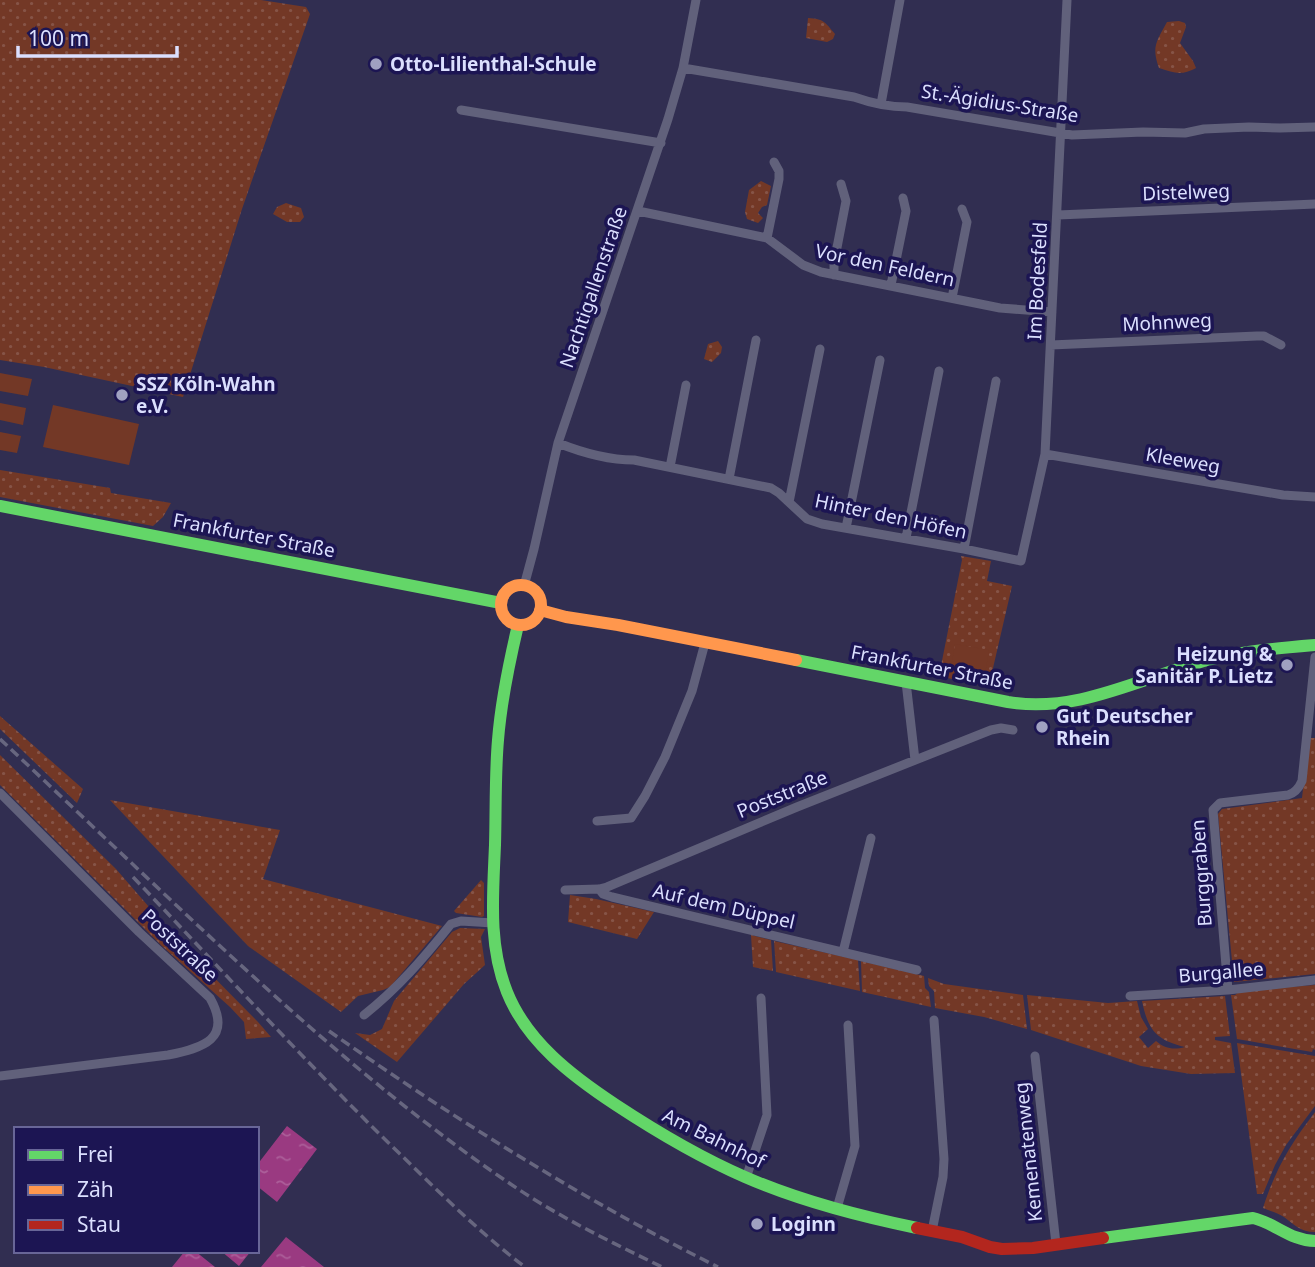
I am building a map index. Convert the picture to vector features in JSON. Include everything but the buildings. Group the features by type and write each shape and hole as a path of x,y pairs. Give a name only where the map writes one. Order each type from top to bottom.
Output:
{"main road":[{"name":"Frankfurter Straße","path":"0,506 501,603"},
{"path":"524,586 536,592 541,603 540,610 534,620 518,625 503,614 501,603 509,589 524,586"},
{"name":"Frankfurter Straße","path":"540,610 1022,704 1057,704 1089,697 1209,659 1315,645"},
{"name":"Am Bahnhof","path":"518,625 498,738 493,923 495,952 515,1008 532,1035 569,1072 650,1128 746,1178 837,1209 968,1238 996,1249 1056,1244 1253,1218 1270,1223 1296,1240 1315,1241"}],"street":[{"name":"Nachtigallenstraße","path":"524,586 558,443 661,143 683,68 696,0"},
{"path":"881,104 900,0"},
{"name":"Im Bodesfeld","path":"1021,561 1045,454 1067,0"},
{"name":"St.-Ägidius-Straße","path":"683,68 1062,134 1185,133 1241,127 1315,127"},
{"path":"461,110 661,143"},
{"path":"766,238 779,178 774,162"},
{"path":"834,275 845,201 841,184"},
{"path":"891,285 906,211 903,198"},
{"name":"Distelweg","path":"1058,215 1315,204"},
{"path":"952,298 967,222 962,209"},
{"name":"Vor den Feldern","path":"638,211 766,238 803,265 834,275 1000,308 1052,312"},
{"name":"Mohnweg","path":"1051,345 1264,336 1281,345"},
{"path":"729,479 756,340"},
{"path":"789,502 820,349"},
{"path":"846,528 880,360"},
{"path":"906,538 939,371"},
{"path":"964,548 996,381"},
{"path":"670,467 686,385"},
{"name":"Hinter den Höfen","path":"558,443 577,451 605,457 632,459 771,488 807,519 822,524 964,548 1021,561"},
{"name":"Kleeweg","path":"1045,454 1283,495 1315,497"},
{"path":"597,821 631,818 645,796 692,691 705,643"},
{"name":"Burggraben","path":"1228,989 1213,810 1220,803 1287,795 1300,786 1315,657"},
{"path":"906,682 915,760"},
{"name":"Poststraße","path":"565,890 598,889 627,879 787,811 991,730 1013,730"},
{"name":"Poststraße","path":"0,793 139,932 210,998 217,1012 218,1026 213,1038 193,1050 0,1076"},
{"path":"843,952 871,838"},
{"name":"Auf dem Düppel","path":"598,889 612,897 917,970"},
{"path":"364,1016 407,977 451,924 461,921 493,923"},
{"name":"Burgallee","path":"1130,996 1315,980"},
{"path":"746,1178 767,1115 761,998"},
{"path":"932,1231 944,1159 934,1020"},
{"path":"837,1209 855,1146 848,1025"},
{"name":"Kemenatenweg","path":"1035,1056 1056,1244"}],"shaded area":[{"path":"0,0 261,0 306,7 310,14 242,209 183,397 0,360"},
{"path":"808,18 821,20 826,24 835,34 833,39 827,42 806,38"},
{"path":"1167,22 1185,23 1186,27 1180,43 1196,68 1182,73 1159,68 1155,54 1156,44"},
{"path":"761,181 771,186 767,205 758,213 763,218 758,223 747,219 745,212 749,190"},
{"path":"286,203 301,208 304,217 300,222 287,222 273,214 277,207"},
{"path":"718,341 722,347 721,353 712,362 704,359 708,344"},
{"path":"0,373 32,379 28,396 0,391"},
{"path":"0,403 26,408 23,425 0,420"},
{"path":"53,405 139,424 129,465 43,447"},
{"path":"0,432 21,436 17,453 0,450"},
{"path":"0,470 110,488 111,493 171,503 163,517 153,526 0,497"},
{"path":"961,556 991,561 987,581 1012,586 990,681 982,686 939,676"},
{"path":"955,644 989,650 985,674 951,668"},
{"path":"0,716 83,789 77,803 0,729"},
{"path":"1309,738 1315,738 1315,974 1234,982 1218,814 1222,809 1302,798"},
{"path":"0,755 116,869 182,945 271,1037 246,1039 244,1022 230,1007 162,946 0,785"},
{"path":"110,800 280,830 263,879 442,926 390,987 358,996 341,1012 248,946"},
{"path":"481,880 484,883 484,916 456,913 454,911"},
{"path":"570,895 654,912 637,939 568,922"},
{"path":"460,928 485,929 481,937 485,965 464,984 397,1062 355,1033 370,1035 382,1029 394,1001 452,932"},
{"path":"751,935 771,940 773,971 753,967"},
{"path":"774,941 858,960 860,991 776,972"},
{"path":"861,961 924,976 931,1007 862,992"},
{"path":"928,978 944,984 1023,995 1027,1029 984,1017 935,1008 934,991 929,986"},
{"path":"1315,985 1315,1050 1312,1052 1237,1039 1231,995 1240,991"},
{"path":"1027,995 1108,1003 1137,1001 1141,1017 1148,1029 1139,1037 1148,1048 1156,1041 1173,1049 1185,1047 1167,1041 1155,1032 1147,1019 1142,1001 1225,996 1230,1036 1215,1037 1215,1040 1231,1043 1235,1073 1191,1074 1141,1066 1031,1030"},
{"path":"1237,1043 1315,1056 1315,1106 1286,1145 1263,1194 1257,1194"},
{"path":"1315,1112 1315,1232 1310,1232 1263,1208 1285,1157"}],"water":[{"path":"287,1126 317,1149 277,1202 259,1188 259,1162"},
{"path":"286,1237 324,1267 261,1267"},
{"path":"183,1253 198,1253 215,1267 172,1267"},
{"path":"223,1253 249,1253 239,1266"}],"railway":[{"path":"0,739 231,956 310,1027 432,1128 535,1200 662,1267"},
{"path":"133,877 365,1119 460,1212 525,1267"},
{"path":"329,1031 519,1156 617,1214 718,1267"}],"traffic: fast":[{"path":"0,506 501,603"},
{"path":"518,625 498,740 493,920 501,974 507,992 526,1027 552,1056 583,1082 647,1125 711,1161 766,1186 808,1201 917,1228"},
{"path":"796,660 1008,702 1034,704 1060,703 1110,692 1221,657 1315,645"},
{"path":"1103,1238 1253,1218 1298,1238 1315,1241"}],"traffic: slow":[{"path":"521,585 535,591 541,605 535,619 521,625 507,619 501,605 507,591 521,585"},
{"path":"540,610 796,660"}],"traffic: jam":[{"path":"917,1228 1002,1249 1033,1248 1103,1238"}],"place":[{"name":"Otto-Lilienthal-Schule","path":"376,64"},
{"name":"SSZ Köln-Wahn e.V.","path":"122,395"},
{"name":"Heizung & Sanitär P. Lietz","path":"1287,665"},
{"name":"Gut Deutscher Rhein","path":"1042,727"},
{"name":"Loginn","path":"757,1224"}]}
